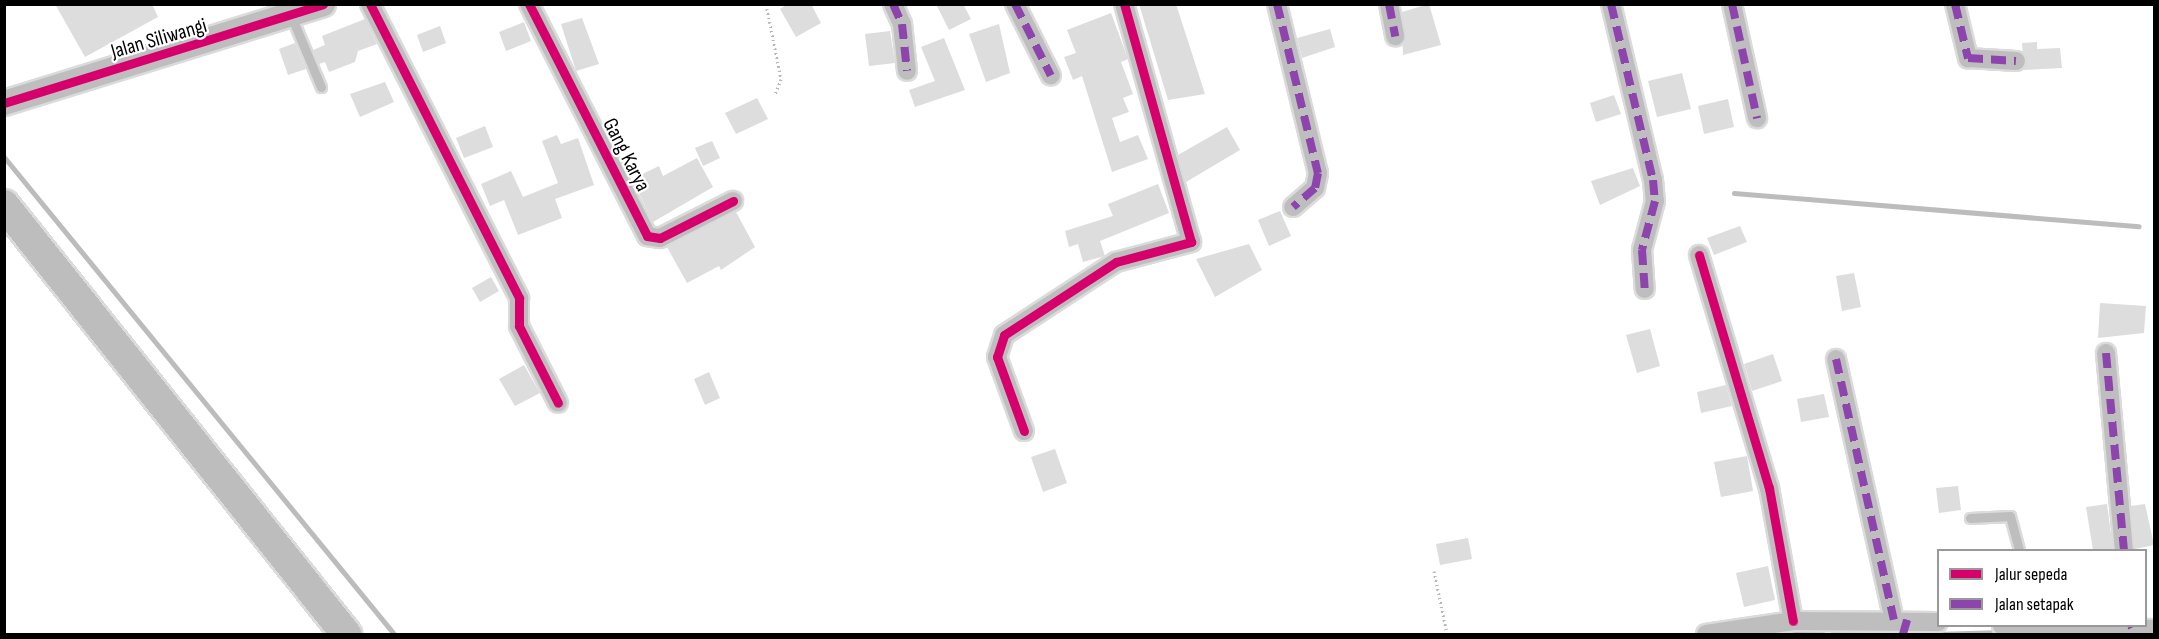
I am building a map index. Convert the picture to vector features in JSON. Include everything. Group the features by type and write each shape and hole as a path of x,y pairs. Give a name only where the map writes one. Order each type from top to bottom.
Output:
{"main road":[{"path":"4,205 346,634"}],"street":[{"name":"Jalan Siliwangi","path":"4,103 292,18 323,4"},
{"path":"370,4 519,298 519,326 558,403"},
{"name":"Gang Karya","path":"529,4 648,236 660,238 733,201"},
{"path":"893,4 902,24 907,71"},
{"path":"1016,4 1051,76"},
{"path":"1024,430 997,357 998,342 1116,262 1152,249 1185,246 1192,237 1124,4"},
{"path":"1277,4 1318,173 1315,188 1293,207"},
{"path":"1389,4 1395,36"},
{"path":"1611,4 1653,180 1655,201 1642,250 1645,289"},
{"path":"1732,4 1757,118"},
{"path":"1955,4 1968,58 2016,61"},
{"path":"1699,255 1748,405 1794,621"},
{"path":"2106,353 2124,549"},
{"path":"1836,358 1901,625"},
{"path":"1706,634 1794,621 1901,625 1937,622"},
{"path":"2132,627 2154,629"}],"lane":[{"path":"292,18 321,87"},
{"path":"1970,518 2010,516 2019,549"}],"path":[{"path":"766,4 781,79 776,95"},
{"path":"1434,571 1447,634"}],"building":[{"path":"55,4 152,4 158,17 85,57"},
{"path":"788,4 811,4 821,23 796,37 780,9"},
{"path":"936,4 963,4 971,19 949,30"},
{"path":"1139,4 1176,4 1205,94 1168,100"},
{"path":"1429,4 1441,45 1403,55 1402,12"},
{"path":"1111,13 1128,59 1121,62 1133,94 1123,98 1129,112 1112,118 1120,142 1138,135 1148,159 1112,172 1082,76 1073,80 1064,57 1076,53 1067,30"},
{"path":"582,18 599,64 576,71 561,24"},
{"path":"365,19 377,44 358,51 355,62 329,72 325,62 319,64 313,50 325,45 322,36"},
{"path":"524,22 531,41 506,51 499,32"},
{"path":"999,24 1010,73 986,82 969,34"},
{"path":"440,26 446,43 423,52 417,35"},
{"path":"1330,29 1335,47 1302,58 1297,38"},
{"path":"890,31 895,63 869,66 865,34"},
{"path":"944,38 965,90 915,107 909,90 935,81 921,47"},
{"path":"2037,42 2037,49 2060,48 2062,68 2024,70 2022,43"},
{"path":"295,43 306,69 288,75 279,49"},
{"path":"1682,73 1691,109 1657,117 1648,81"},
{"path":"385,82 394,102 360,117 350,94"},
{"path":"1614,95 1621,114 1596,122 1590,103"},
{"path":"757,98 768,119 736,134 725,113"},
{"path":"1728,99 1734,127 1704,134 1698,106"},
{"path":"485,126 493,147 464,158 456,138"},
{"path":"1227,127 1240,150 1186,182 1178,155"},
{"path":"557,135 561,144 578,138 594,185 555,199 562,218 518,235 504,200 490,206 481,184 511,171 523,197 558,183 542,141"},
{"path":"712,141 720,158 703,166 695,148"},
{"path":"697,158 713,187 653,222 632,179 659,166 663,176"},
{"path":"1633,168 1640,186 1600,205 1591,181"},
{"path":"1158,184 1169,213 1100,241 1105,256 1083,262 1078,244 1069,247 1065,231 1113,216 1108,204"},
{"path":"1280,211 1291,236 1269,246 1258,220"},
{"path":"736,212 755,247 721,270 719,266 687,283 667,247"},
{"path":"1740,226 1747,242 1714,255 1707,238"},
{"path":"1249,244 1262,270 1215,297 1196,259"},
{"path":"1854,273 1861,307 1842,311 1836,276"},
{"path":"491,277 499,291 480,302 472,288"},
{"path":"2100,303 2146,306 2144,333 2098,338"},
{"path":"1650,329 1660,366 1637,373 1626,335"},
{"path":"1773,354 1782,381 1752,391 1744,364"},
{"path":"524,365 540,393 515,406 499,379"},
{"path":"709,372 720,398 705,405 694,379"},
{"path":"1726,385 1732,406 1701,413 1697,392"},
{"path":"1824,394 1829,417 1801,422 1797,399"},
{"path":"1055,449 1067,483 1043,492 1031,457"},
{"path":"1747,456 1753,491 1721,497 1714,462"},
{"path":"1958,486 1961,510 1939,513 1936,488"},
{"path":"2107,504 2113,549 2093,549 2086,507"},
{"path":"2145,504 2154,545 2135,549 2131,506"},
{"path":"1468,538 1472,559 1440,565 1436,544"},
{"path":"1768,566 1775,600 1744,607 1736,573"}],"waterway":[{"path":"4,157 394,634"},
{"path":"1734,193 2139,226"},
{"path":"1782,634 1823,630"},
{"path":"1832,630 1887,634"},
{"path":"1935,634 2003,632"}],"marked path":[{"path":"893,4 902,24 907,71"},
{"path":"1015,4 1051,76"},
{"path":"1277,4 1318,173 1315,188 1293,207"},
{"path":"1389,4 1395,36"},
{"path":"1611,4 1653,180 1655,201 1642,250 1645,289"},
{"path":"1732,4 1757,118"},
{"path":"1955,4 1968,58 2016,61"},
{"path":"2106,353 2124,549"},
{"path":"1836,359 1894,620"},
{"path":"1903,634 1907,620"}],"cycle path":[{"path":"4,103 323,4"},
{"path":"370,4 519,298 519,326 558,403"},
{"path":"529,4 647,236 660,238 733,201"},
{"path":"1024,431 997,357 1004,335 1116,262 1191,242 1124,4"},
{"path":"1699,255 1769,488 1793,621"}]}
